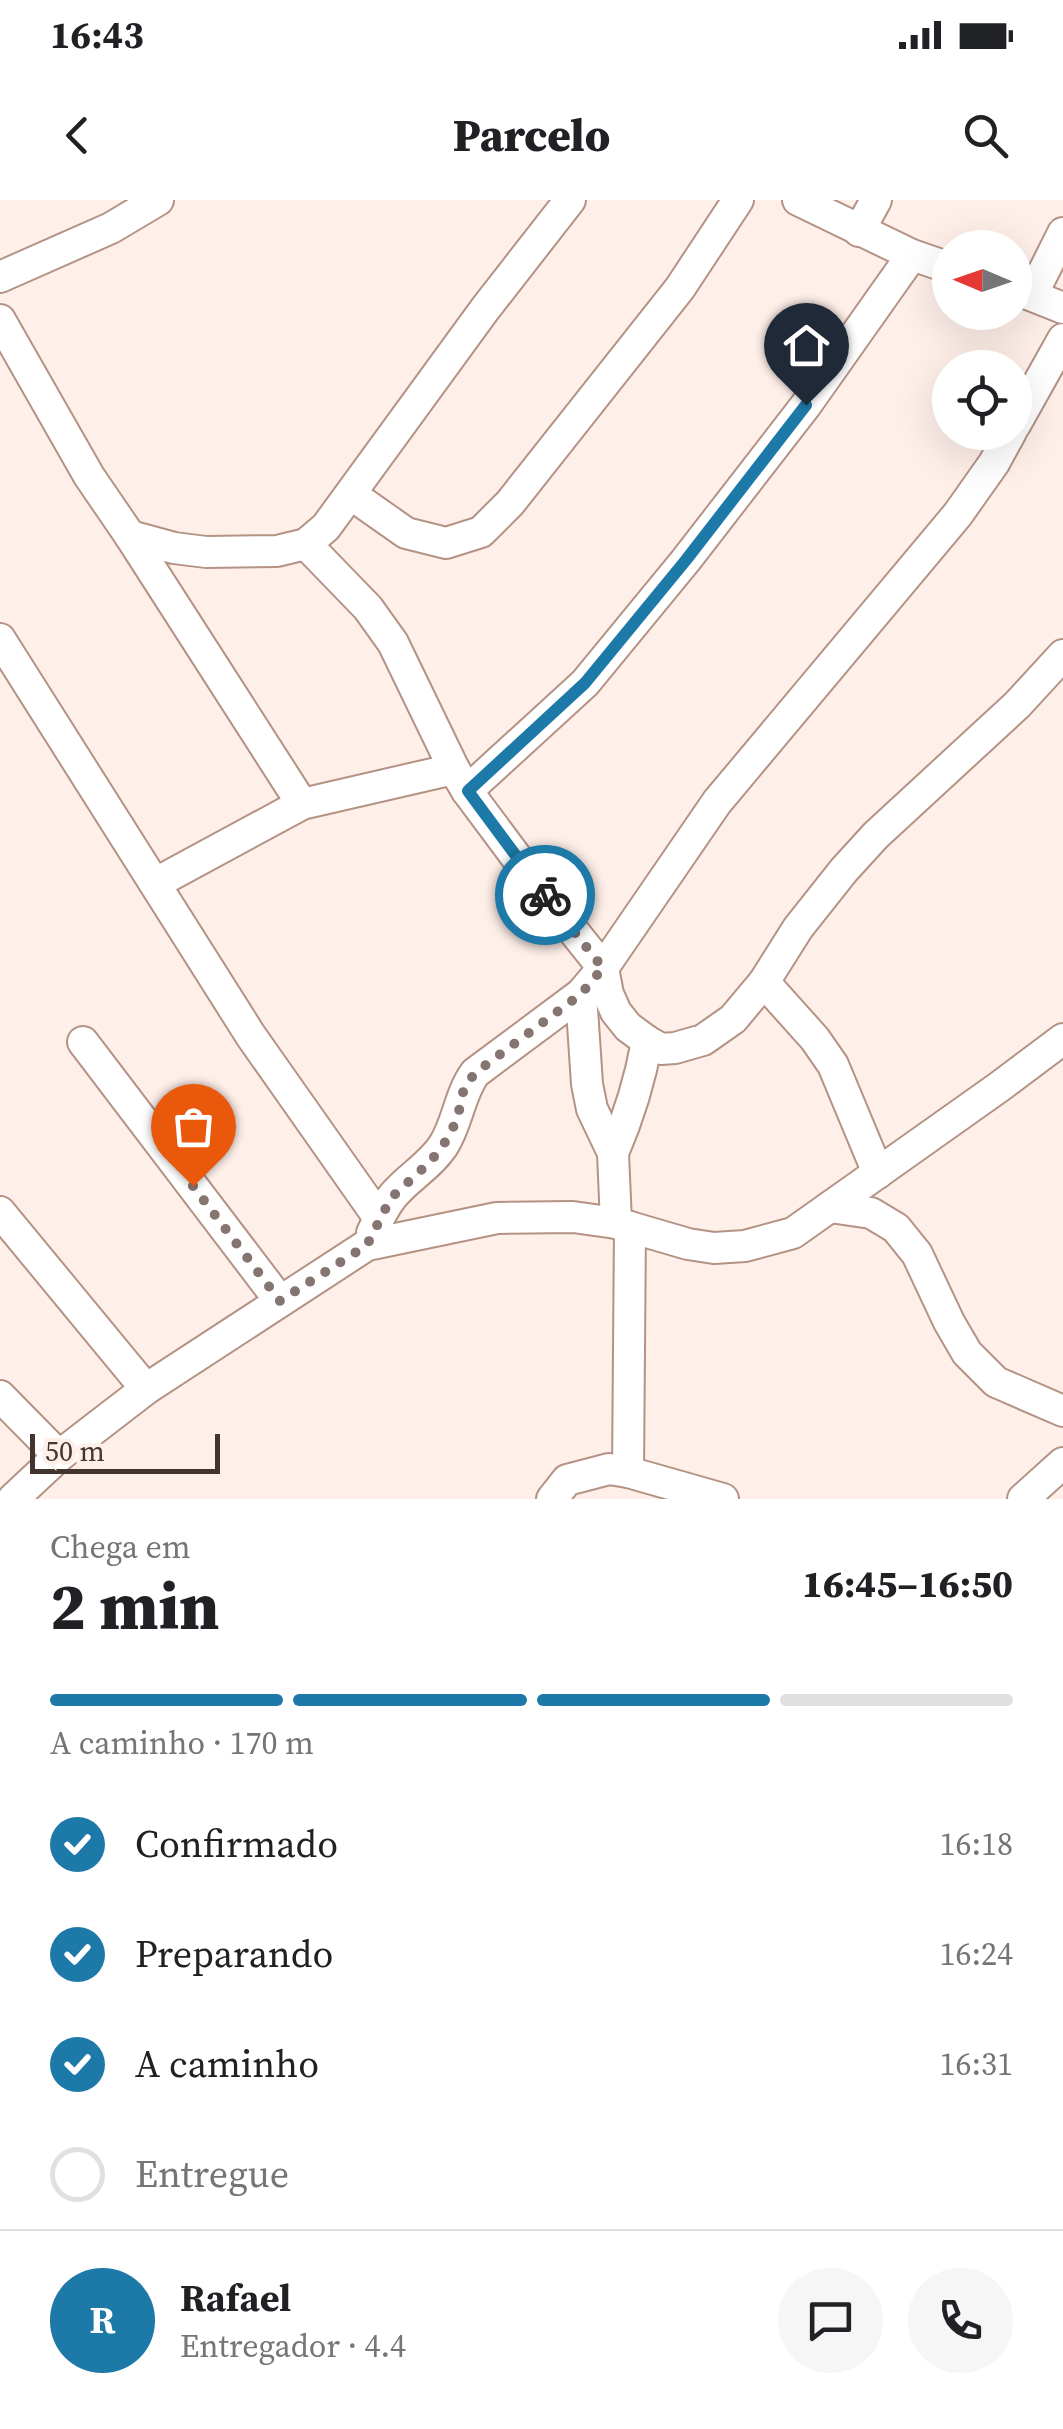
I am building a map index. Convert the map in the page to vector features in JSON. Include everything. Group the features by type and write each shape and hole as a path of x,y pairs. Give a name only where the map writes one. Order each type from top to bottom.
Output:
{"street":[{"path":"0,278 110,228 158,200"},
{"path":"130,536 206,552 277,551 306,544 352,495 570,200"},
{"path":"352,495 406,532 446,543 480,532 510,502 680,288 738,200"},
{"path":"798,200 932,262"},
{"path":"859,231 876,200"},
{"path":"1032,280 1063,233"},
{"path":"156,884 302,804 461,780 585,683 806,405 912,255"},
{"path":"1032,295 1063,308"},
{"path":"0,320 90,476 302,804"},
{"path":"1032,394 1063,338"},
{"path":"13,1499 59,1456 146,1389 280,1301 373,1232 391,1198 444,1144 457,1120 464,1088 475,1073 581,994 603,968 717,802 958,514 1001,450"},
{"path":"306,544 368,608 393,643 461,780 603,968 616,1012 628,1027 660,1049 703,1040 733,1019 844,870 1063,656"},
{"path":"0,639 373,1232"},
{"path":"764,982 815,1039 832,1065 878,1173"},
{"path":"581,994 587,1084 597,1120 613,1153 623,1225 628,1472"},
{"path":"373,1232 497,1218 573,1217 714,1248 745,1246 793,1233 1063,1038"},
{"path":"83,1042 280,1301"},
{"path":"613,1153 632,1108 647,1042"},
{"path":"830,1207 871,1213 896,1228 917,1254 967,1353 996,1382 1063,1411"},
{"path":"0,1212 146,1389"},
{"path":"0,1396 59,1456"},
{"path":"1023,1499 1063,1463"},
{"path":"552,1499 566,1480 609,1470 723,1499"}],"way so far":[{"path":"193,1186 280,1301 367,1245 391,1198 444,1144 457,1120 464,1088 475,1073 581,994 603,968 545,895"}],"route":[{"path":"545,895 468,791 585,683 806,405"}]}
